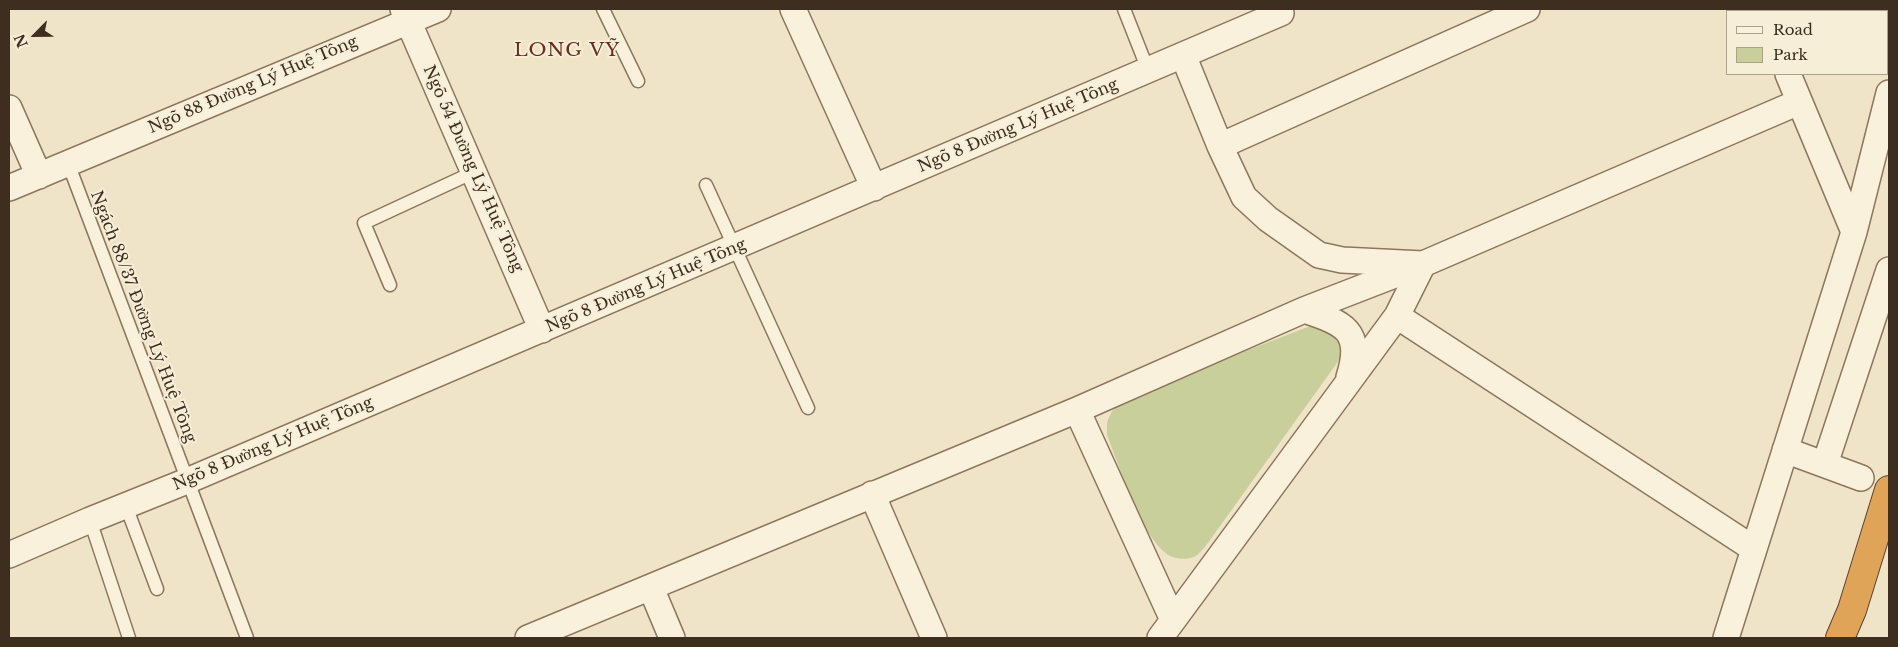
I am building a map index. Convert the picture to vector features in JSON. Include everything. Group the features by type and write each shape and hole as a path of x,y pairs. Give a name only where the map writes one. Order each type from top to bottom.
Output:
{"highway":[{"path":"1840,638 1852,610 1889,490"}],"street":[{"name":"Ngõ 88 Đường Lý Huệ Tông","path":"9,188 405,15 438,9"},
{"path":"793,9 874,188"},
{"path":"1220,146 1527,9"},
{"name":"Ngõ 8 Đường Lý Huệ Tông","path":"9,555 542,330 1282,13"},
{"name":"Ngõ 54 Đường Lý Huệ Tông","path":"405,15 542,330"},
{"path":"1183,55 1220,146 1244,198 1268,220 1319,255 1342,260 1423,264"},
{"path":"1788,75 1854,232"},
{"path":"1726,638 1854,232 1889,93"},
{"path":"528,638 1077,410 1304,310 1423,264 1799,102"},
{"path":"9,108 38,176"},
{"path":"1166,629 1397,316 1423,264"},
{"path":"1825,464 1889,270"},
{"path":"1304,310 1335,321 1350,336 1354,350 1354,361 1347,382"},
{"path":"1397,316 1754,549"},
{"path":"1077,410 1166,629"},
{"path":"1785,450 1861,478"},
{"path":"872,494 934,638"},
{"path":"651,588 672,638"}],"lane":[{"path":"604,9 638,81"},
{"path":"1124,9 1148,70"},
{"name":"Ngách 88/37 Đường Lý Huệ Tông","path":"68,163 247,638"},
{"path":"390,284 364,223 474,172"},
{"path":"706,185 808,408"},
{"path":"126,506 157,589"},
{"path":"90,520 129,638"}],"green space":[{"path":"1313,325 1335,331 1344,349 1337,363 1205,547 1191,558 1181,559 1168,555 1148,532 1125,482 1107,435 1107,422 1112,411 1121,403 1152,387"}],"district":[{"name":"LONG VỸ","path":"567,51"}]}
